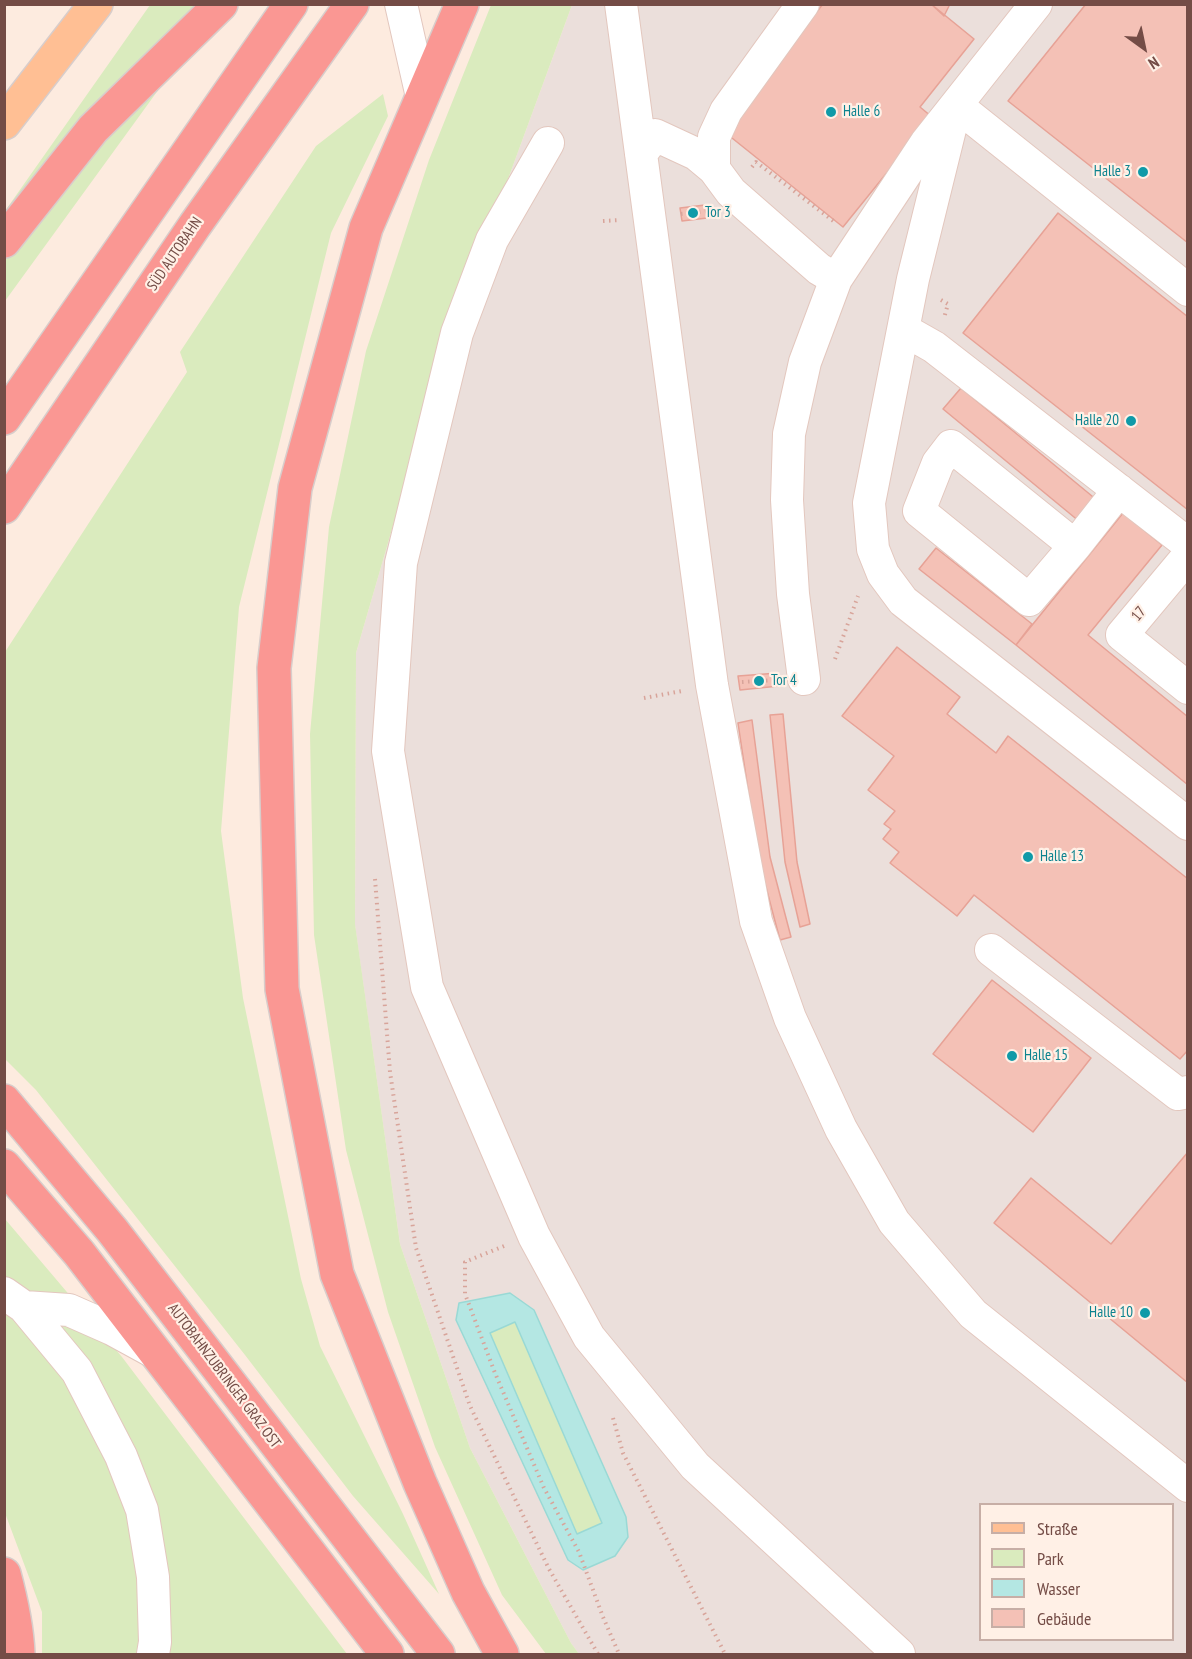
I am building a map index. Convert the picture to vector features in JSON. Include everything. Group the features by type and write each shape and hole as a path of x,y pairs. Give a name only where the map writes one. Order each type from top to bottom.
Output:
{"highway":[{"path":"4,241 93,129 221,4"},
{"path":"4,418 291,4"},
{"name":"SÜD AUTOBAHN","path":"4,507 195,225 351,4"},
{"path":"462,4 366,228 295,488 274,668 282,989 337,1274 420,1483 468,1592 502,1654"},
{"name":"AUTOBAHNZUBRINGER GRAZ OST","path":"4,1101 112,1230 438,1654"},
{"path":"4,1166 79,1253 387,1654"},
{"path":"4,1574 12,1603 18,1654"}],"main road":[{"path":"4,123 96,4"}],"lane":[{"path":"401,4 422,97"},
{"path":"621,4 712,685 756,921 790,1018 841,1129 894,1222 973,1314 1188,1486"},
{"path":"722,181 714,137 726,111 803,4"},
{"path":"804,679 793,594 787,501 789,434 805,362 836,279 926,143 1036,4"},
{"path":"956,105 913,279 869,503 873,549 884,574 903,601 1188,824"},
{"path":"956,105 1188,290"},
{"path":"641,154 655,135 696,154 722,181 819,269 836,279"},
{"path":"548,143 492,240 457,333 401,563 388,751 427,987 534,1236 589,1336 695,1466 899,1654"},
{"path":"903,330 934,347 1188,544"},
{"path":"1075,546 951,446 938,463 919,511 1029,600 1075,546 1119,490"},
{"name":"17","path":"1188,556 1122,635 1188,688"},
{"path":"992,950 1178,1094 1188,1092"},
{"path":"14,1300 69,1310 112,1329 154,1352"},
{"path":"14,1300 76,1371 121,1456 142,1510 153,1577 155,1642 153,1654"}],"path":[{"path":"698,212 715,209 722,181 756,162 861,242"},
{"path":"913,279 948,304 934,347"},
{"path":"375,870 390,1072 416,1248 470,1406 549,1569 598,1654"},
{"path":"534,1236 497,1248 465,1262 465,1294 495,1373 544,1488 579,1552 619,1654"},
{"path":"610,1411 623,1453 725,1654"}],"shaded area":[{"path":"572,5 1187,5 1187,1654 579,1654 571,1643 470,1448 400,1244 355,925 356,653 440,364"}],"green space":[{"path":"150,5 220,5 5,301 5,211"},
{"path":"491,5 572,5 440,364 356,653 355,924 400,1244 470,1448 571,1643 579,1654 546,1654 502,1595 435,1447 388,1312 346,1150 314,935 310,734 329,527 366,351 429,160"},
{"path":"383,94 388,116 331,233 239,607 221,831 243,998 301,1279 320,1346 403,1514 439,1594 353,1496 36,1090 4,1058 5,652 187,372 180,352 316,146"},
{"path":"5,1219 122,1357 347,1654 42,1654 42,1612 5,1513"},
{"path":"515,1322 602,1523 577,1534 489,1333"}],"water":[{"path":"510,1293 534,1310 626,1517 628,1537 615,1556 583,1570 568,1560 456,1320 459,1303","holes":["515,1322 602,1523 577,1534 490,1333"]}],"building":[{"name":"Halle 6","path":"823,4 931,4 974,39 920,107 932,117 843,227 722,130"},
{"path":"931,4 950,4 944,16"},
{"name":"Halle 3","path":"1086,4 1188,4 1188,243 1008,101"},
{"name":"Tor 3","path":"705,205 707,218 682,221 680,208"},
{"name":"Halle 20","path":"1058,213 1188,317 1188,510 963,333"},
{"path":"961,388 1098,501 1080,522 943,409"},
{"path":"1123,513 1162,545 1088,635 1188,717 1188,785 1016,645"},
{"path":"936,548 1032,624 1016,645 919,569"},
{"name":"Halle 13","path":"897,647 960,697 947,714 996,753 1008,736 1188,879 1188,1050 1180,1059 974,895 957,916 890,863 899,852 883,839 891,829 884,824 895,811 868,790 894,756 842,716"},
{"name":"Tor 4","path":"778,673 779,686 740,690 738,676"},
{"path":"783,714 797,862 810,924 800,927 785,862 770,715"},
{"path":"752,720 770,857 791,937 780,940 758,857 738,723"},
{"name":"Halle 15","path":"992,980 1091,1058 1033,1132 933,1054"},
{"name":"Halle 10","path":"1188,1152 1188,1383 994,1223 1031,1178 1111,1244"}],"place":[{"name":"Halle 6","path":"831,112"},
{"name":"Halle 3","path":"1143,172"},
{"name":"Tor 3","path":"693,213"},
{"name":"Halle 20","path":"1131,421"},
{"name":"Tor 4","path":"759,681"},
{"name":"Halle 13","path":"1028,857"},
{"name":"Halle 15","path":"1012,1056"},
{"name":"Halle 10","path":"1145,1313"}]}
